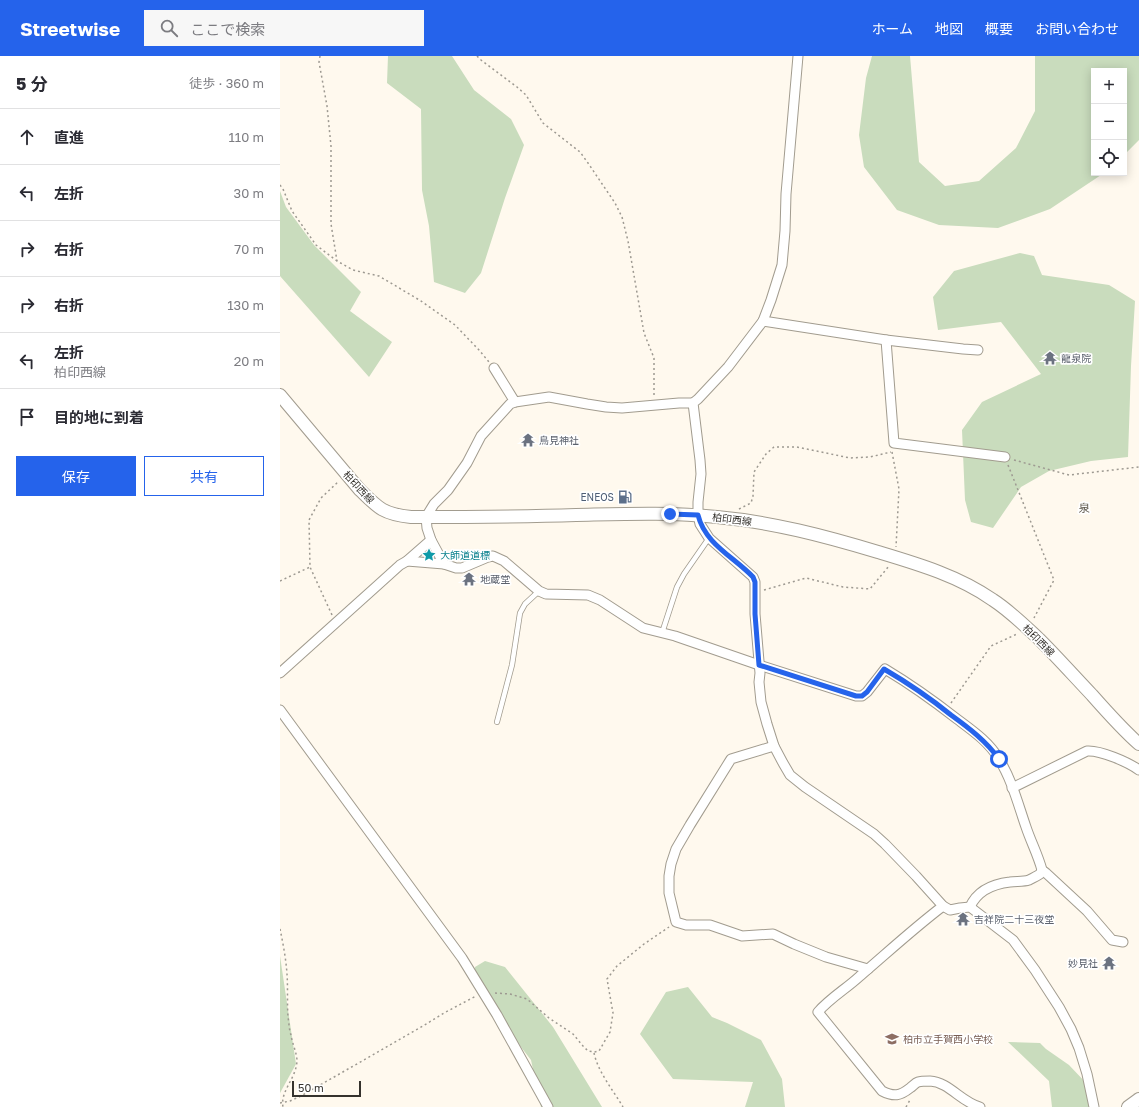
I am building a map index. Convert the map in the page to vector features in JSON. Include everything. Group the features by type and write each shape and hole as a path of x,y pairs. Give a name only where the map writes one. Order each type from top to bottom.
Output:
{"main road":[{"name":"柏印西線","path":"280,395 346,474 372,502 383,511 396,516 503,517 632,514 698,515 733,518 806,532 896,558 950,576 993,599 1010,612 1051,651 1111,717 1139,744"},
{"path":"1128,1107 1139,1099"}],"street":[{"path":"444,564 430,540 426,517 434,504 448,490 466,463 481,436 510,404 549,397 606,407 622,408 693,403 728,367 763,321 782,265 786,194 798,56"},
{"path":"763,321 886,340 978,350"},
{"path":"886,340 893,447 1005,457"},
{"path":"494,368 515,402"},
{"path":"693,403 701,474 698,502 700,524 708,538 753,577 755,582 761,702 774,746 783,763 790,775 805,787 880,839 903,861 943,906 950,910 970,908 1013,940 1059,1007 1079,1048 1087,1074 1094,1107"},
{"path":"280,673 430,540"},
{"path":"407,561 444,564 456,568 462,568 493,556 504,561 539,591 546,594 588,595 600,600 644,628 707,646 759,665 856,696 862,696 867,692 884,669 910,684 979,736 990,747 999,759 1012,788 1042,870 1087,911 1112,940 1123,942"},
{"path":"280,710 462,958 497,1015 548,1107"},
{"path":"774,746 732,759 676,849 669,876 669,893 676,922 686,925 710,925 742,936 774,934 826,957 868,969"},
{"path":"1012,788 1087,751 1099,752 1131,764 1139,770"},
{"path":"970,908 973,900 991,886 1002,883 1028,880 1040,874 1042,870"},
{"path":"943,906 929,916 859,977 826,1003 818,1012 882,1091 897,1095 903,1093 918,1082 932,1081 945,1086 966,1102 980,1107"}],"lane":[{"path":"662,633 677,587 708,538"},
{"path":"497,722 512,665 520,613 525,604 539,591"}],"path":[{"path":"320,56 319,62 332,146 331,224 337,261"},
{"path":"477,56 480,60 517,86 526,95 543,123 580,152 615,203 622,217 628,241 644,333 654,358 654,405"},
{"path":"280,185 292,211 316,245 337,261 353,270 379,276 455,325 494,368"},
{"path":"733,518 735,511 751,503 753,496 754,472 766,454 774,447 797,447 850,458 870,457 893,447 899,489 896,558 870,589 843,587 806,578 755,593"},
{"path":"1005,457 1069,475 1139,467"},
{"path":"946,711 991,646 1028,629 1054,580 1005,457"},
{"path":"335,623 310,567 309,520 321,498 346,474"},
{"path":"280,581 310,567"},
{"path":"281,1103 301,1096 483,992 510,994 527,999 573,1034 588,1051 599,1051 610,1032 613,1013 607,979 623,961 644,944 676,922"},
{"path":"280,929 284,946 287,972 290,1034 297,1060 296,1070 284,1093 281,1103 283,1107"},
{"path":"594,1052 599,1068 623,1107"}],"green space":[{"path":"388,56 452,56 474,90 511,119 524,145 481,273 465,293 434,282 429,226 422,190 421,109 387,83"},
{"path":"872,56 910,56 919,162 945,186 979,181 1016,148 1035,111 1035,56 1139,56 1139,140 1127,152 1127,68 1091,68 1091,176 1100,176 1050,209 998,228 939,225 897,210 864,167 859,135 866,78"},
{"path":"280,191 286,207 314,245 361,292 350,311 392,342 369,377 280,276"},
{"path":"1020,253 1034,256 1042,275 1109,285 1135,301 1128,457 1091,461 1049,471 1021,487 993,528 971,522 965,500 962,430 982,402 1041,374 1001,322 938,330 933,297 954,271"},
{"path":"280,956 296,1064 280,1093"},
{"path":"485,961 505,967 553,1027 602,1107 541,1107 531,1060 474,986 475,967"},
{"path":"688,987 712,1017 761,1040 782,1079 785,1107 745,1107 753,1082 673,1079 640,1034 666,992"},
{"path":"1008,1042 1040,1043 1069,1065 1087,1084 1090,1107 1052,1107 1049,1081"}],"place":[{"name":"龍泉院","path":"1050,358"},
{"name":"鳥見神社","path":"528,440"},
{"name":"ENEOS","path":"625,497"},
{"name":"大師道道標","path":"429,555"},
{"name":"地蔵堂","path":"469,579"},
{"name":"吉祥院二十三夜堂","path":"963,919"},
{"name":"妙見社","path":"1109,963"},
{"name":"柏市立手賀西小学校","path":"892,1039"}],"district":[{"name":"泉","path":"1084,508"}],"route":[{"path":"670,514 698,515 700,524 708,538 753,577 755,582 755,614 759,665 856,696 862,696 867,692 884,669 910,684 979,736 999,759"}]}
